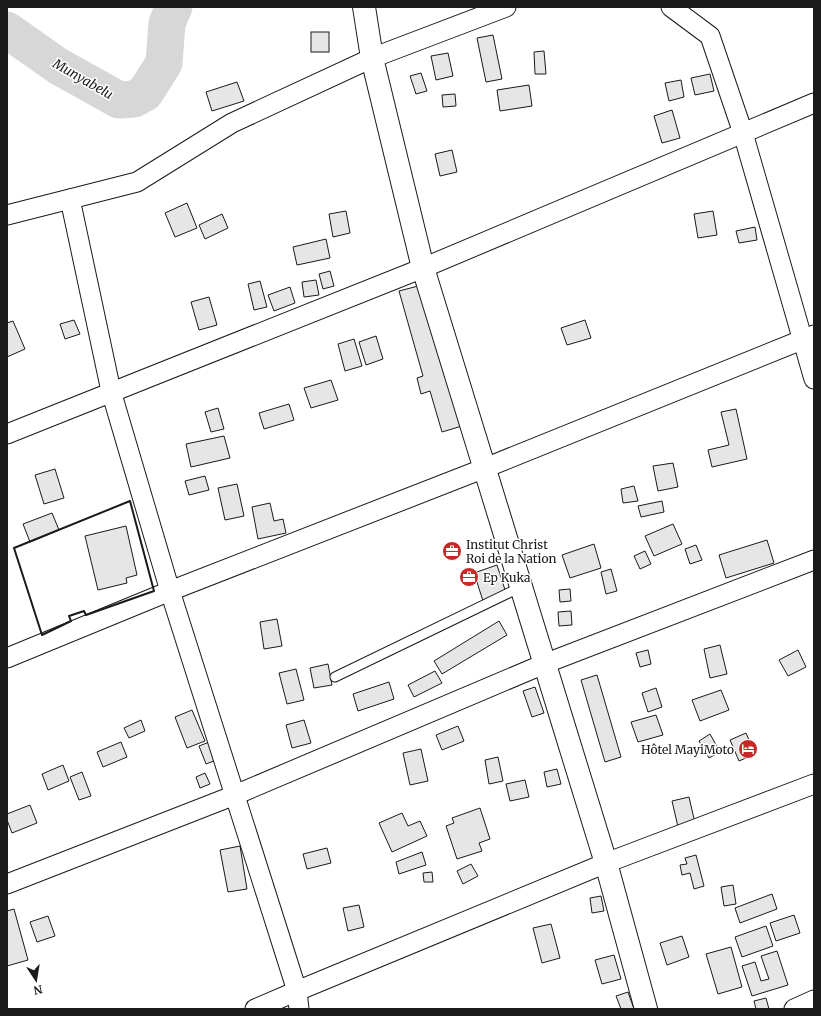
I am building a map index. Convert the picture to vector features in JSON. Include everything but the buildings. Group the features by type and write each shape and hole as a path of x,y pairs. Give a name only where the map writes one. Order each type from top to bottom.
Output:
{"street":[{"path":"364,7 372,58 423,268 606,863 646,1009"},
{"path":"7,215 137,182 232,123 372,58 506,7"},
{"path":"671,7 710,36 743,133 808,338 814,379"},
{"path":"7,434 423,268 814,103"},
{"path":"70,199 112,391 170,591 297,990 299,1009"},
{"path":"7,658 170,591 485,468 808,338"},
{"path":"7,884 235,795 544,664 814,560"},
{"path":"255,1009 297,990 606,863 814,784"},
{"path":"794,1009 814,1000"}],"lane":[{"path":"335,676 521,587"}],"waterway":[{"name":"Munyabelu","path":"7,30 58,66 119,100 134,99 145,93 164,63 167,23 174,7"}],"wall":[{"path":"130,501 154,591 86,615 84,611 69,616 71,621 42,635 14,548 130,501"}],"place":[{"name":"Institut Christ Roi de la Nation","path":"452,551"},
{"name":"Ep Kuka","path":"469,577"},
{"name":"Hôtel MayiMoto","path":"748,749"}]}
